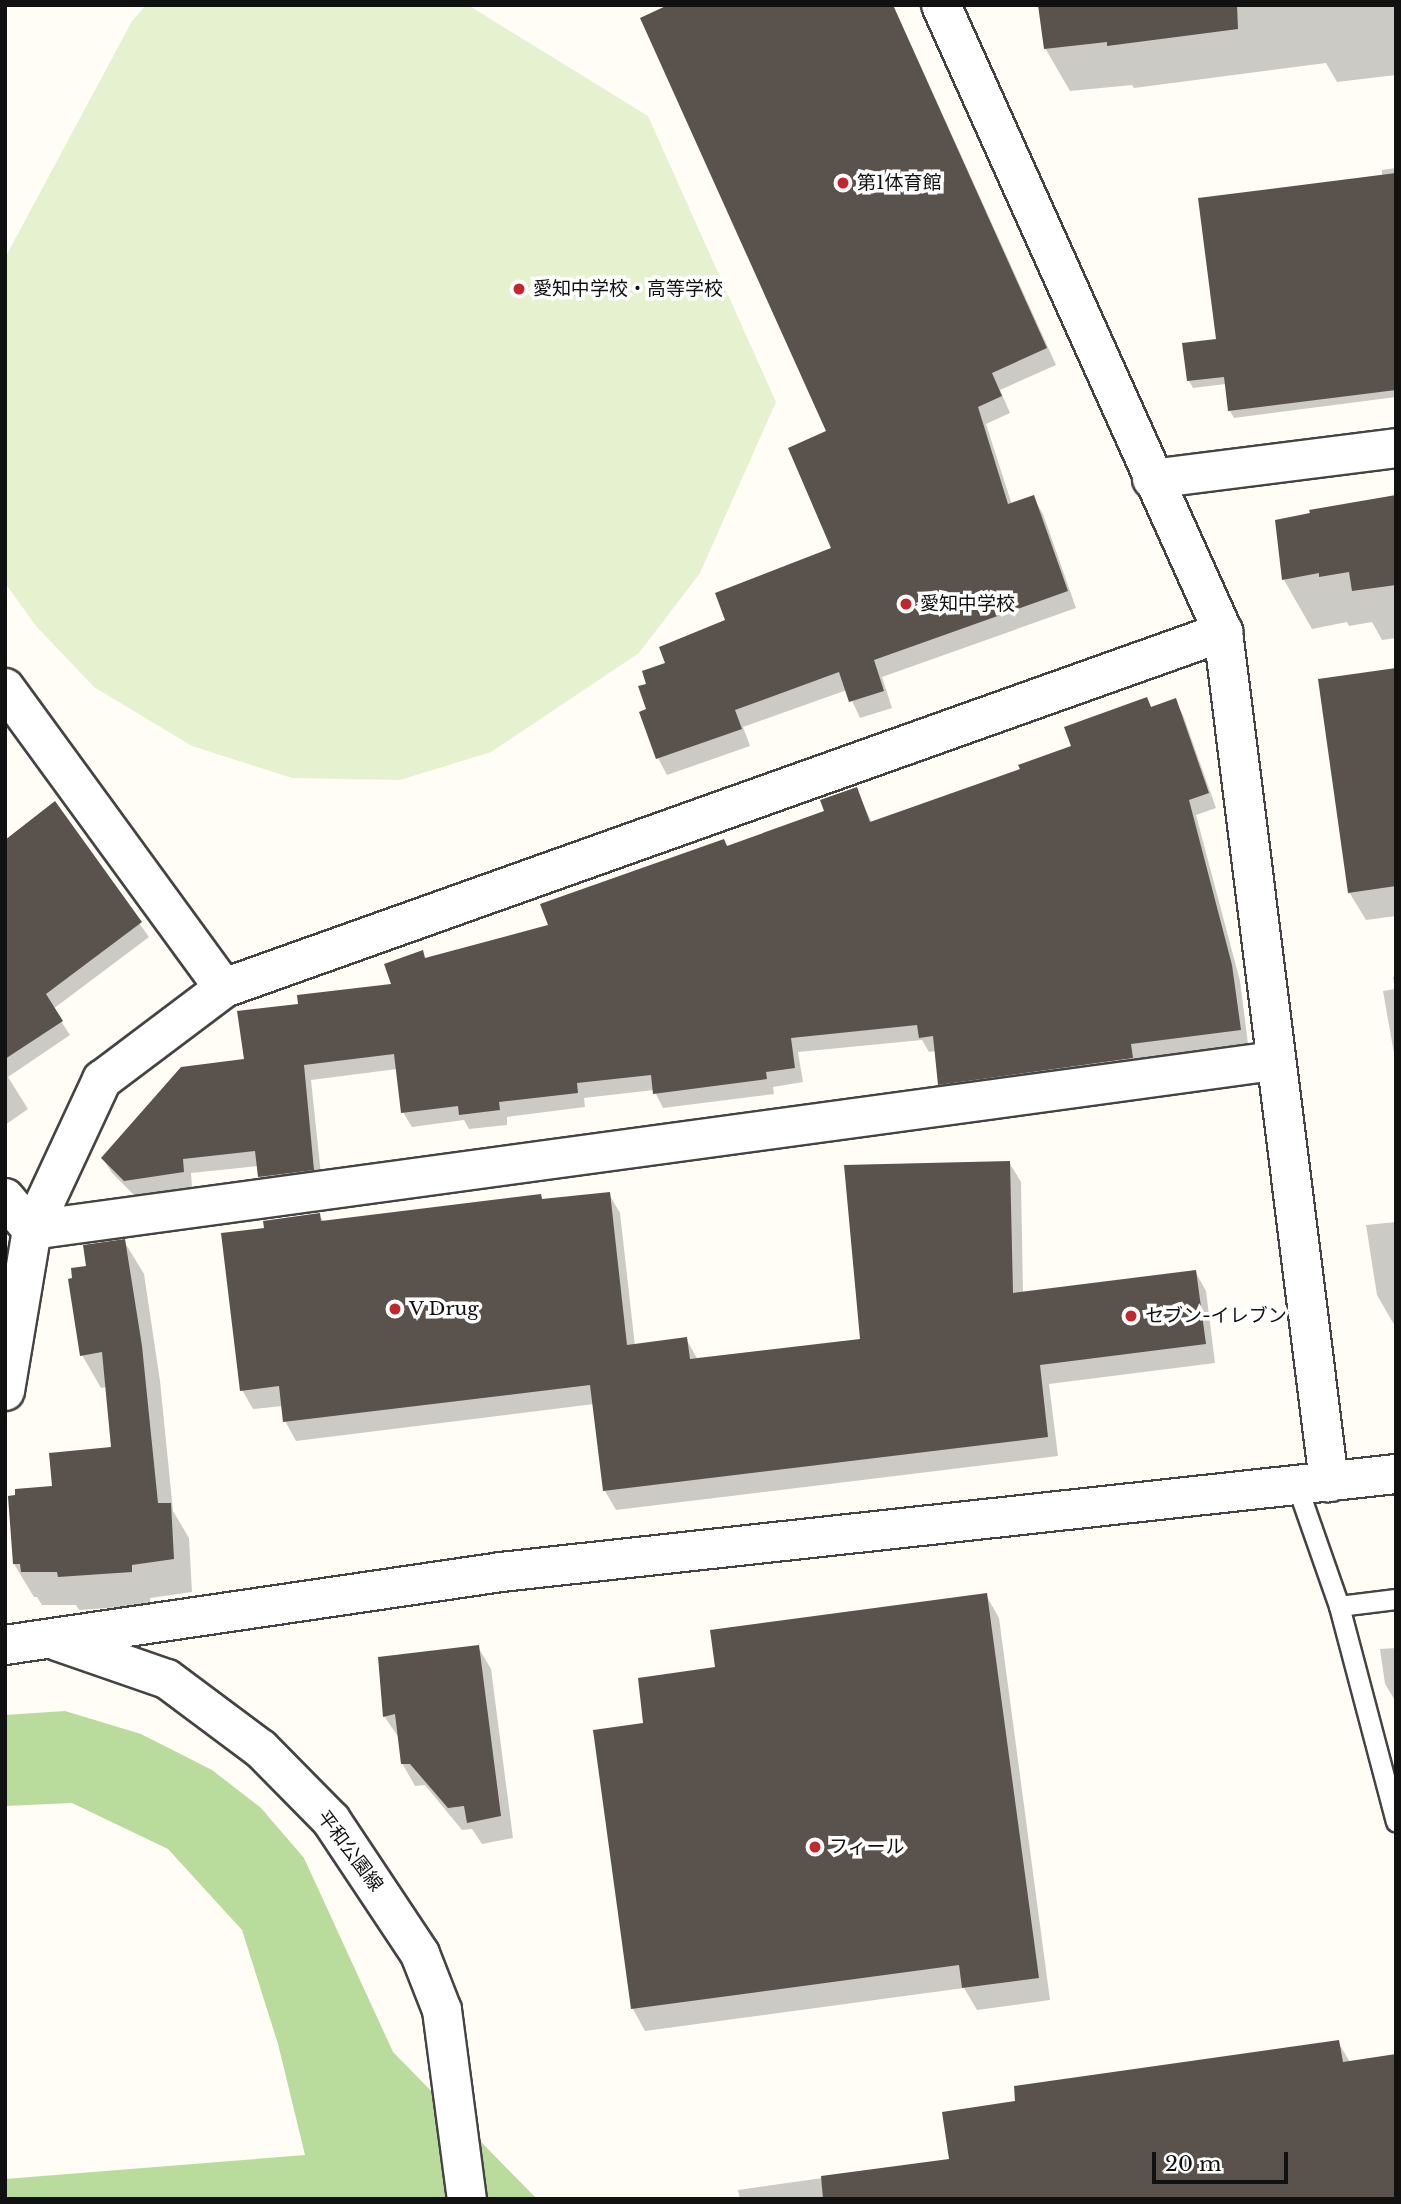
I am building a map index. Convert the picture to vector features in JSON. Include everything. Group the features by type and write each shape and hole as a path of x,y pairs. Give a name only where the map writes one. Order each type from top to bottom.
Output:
{"street":[{"path":"941,5 1223,632 1274,1061 1313,1484"},
{"path":"1152,479 1396,448"},
{"path":"5,1391 32,1230 102,1080 224,988 1223,632"},
{"path":"5,688 224,988"},
{"path":"32,1230 1274,1061"},
{"path":"5,1198 32,1230"},
{"path":"5,1645 501,1572 1396,1474"},
{"name":"平和公園線","path":"52,1639 167,1679 261,1749 331,1820 420,1954 442,2010 467,2199"}],"lane":[{"path":"1313,1484 1339,1606 1395,1815"},
{"path":"1339,1606 1396,1599"}],"green space":[{"path":"146,5 468,5 648,116 776,402 700,573 639,653 491,752 400,780 292,778 192,746 94,687 36,626 5,583 5,258 132,21"},
{"path":"65,1711 141,1734 212,1770 261,1808 304,1858 393,2052 537,2199 5,2199 5,2179 305,2155 278,2044 242,1930 168,1849 72,1803 5,1806 5,1715"}],"building":[{"name":"第1体育館","path":"668,5 893,5 1047,348 992,373 1002,396 978,407 1008,504 1034,495 1068,591 874,660 884,691 849,702 839,672 735,710 742,729 656,759 639,712 646,709 638,686 646,684 642,671 665,663 659,647 725,620 715,593 831,548 788,448 826,431 640,18"},
{"path":"1038,5 1237,5 1238,29 1107,46 1107,42 1044,49"},
{"path":"1396,173 1396,390 1228,411 1224,377 1187,381 1182,343 1216,339 1198,198"},
{"path":"1396,495 1396,585 1352,591 1349,572 1319,577 1319,573 1282,580 1275,520 1310,513 1309,510"},
{"path":"1396,668 1396,886 1348,893 1318,679"},
{"path":"1147,697 1151,707 1176,698 1209,793 1189,800 1232,965 1241,1030 1131,1044 1133,1058 938,1085 933,1036 919,1038 917,1025 791,1038 795,1068 766,1072 767,1079 653,1094 651,1075 577,1083 578,1093 499,1102 500,1110 459,1115 458,1106 401,1113 394,1054 304,1065 314,1170 258,1177 255,1151 183,1159 184,1172 124,1181 101,1158 181,1067 244,1059 237,1011 298,1004 297,995 391,984 384,964 423,950 425,958 548,925 540,904 724,839 727,846 824,811 820,800 857,787 870,822 1020,769 1018,765 1071,746 1064,727"},
{"path":"55,801 142,922 46,994 63,1021 5,1059 5,840"},
{"path":"1010,1161 1013,1293 1196,1270 1206,1344 1040,1365 1048,1437 603,1491 590,1385 283,1422 279,1386 240,1391 221,1233 264,1228 263,1221 320,1213 321,1221 541,1194 542,1199 610,1192 627,1345 687,1337 690,1359 860,1339 844,1165"},
{"path":"125,1239 142,1346 158,1503 171,1503 174,1559 132,1565 132,1572 58,1577 57,1572 21,1572 20,1564 13,1564 8,1496 15,1495 15,1489 52,1486 49,1453 111,1447 102,1352 80,1356 68,1279 72,1278 71,1268 86,1266 83,1245"},
{"name":"フィール","path":"987,1593 1039,1978 962,1988 959,1965 631,2009 593,1730 643,1723 638,1678 715,1667 710,1630"},
{"path":"479,1645 501,1816 467,1823 464,1806 448,1808 410,1764 401,1764 395,1714 383,1717 378,1657"},
{"path":"1339,2040 1343,2062 1396,2054 1396,2199 823,2199 821,2176 949,2159 942,2112 1015,2101 1014,2086"}],"place":[{"name":"第1体育館","path":"843,183"},
{"name":"愛知中学校・高等学校","path":"519,289"},
{"name":"愛知中学校","path":"906,604"},
{"name":"V Drug","path":"395,1309"},
{"name":"セブン-イレブン","path":"1131,1316"},
{"name":"フィール","path":"815,1847"}]}
